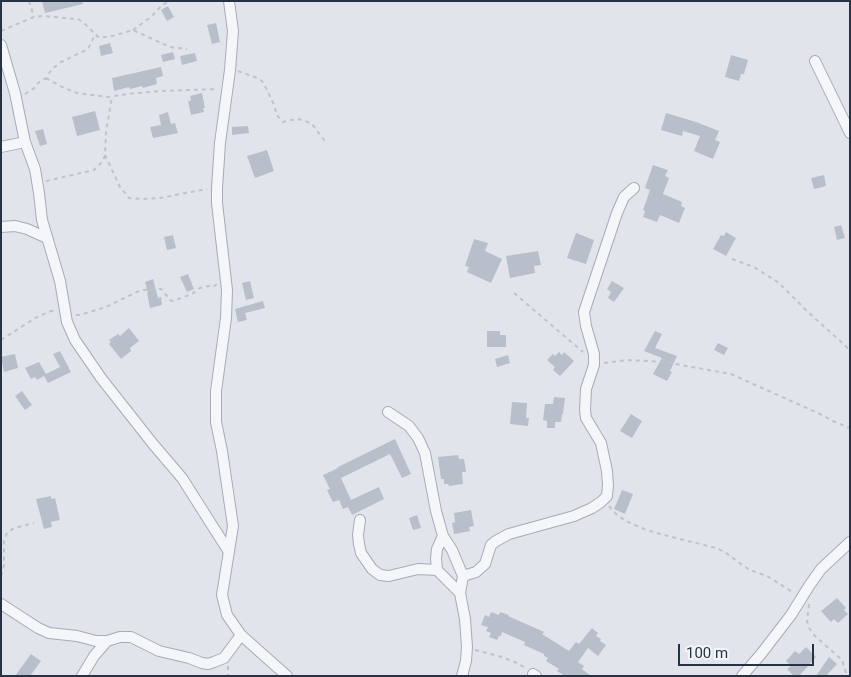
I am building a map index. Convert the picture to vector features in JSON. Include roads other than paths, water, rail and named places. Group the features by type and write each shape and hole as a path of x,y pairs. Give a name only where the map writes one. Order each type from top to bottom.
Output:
{"street":[{"path":"229,1 233,31 228,88 220,143 217,188 221,248 227,290 226,318 216,391 216,422 233,526 222,595 227,615 241,636 287,676"},
{"path":"1,45 26,142 35,169 42,220 60,281 67,322 75,340 118,400 182,478 229,552"},
{"path":"815,61 850,133"},
{"path":"1,148 26,142"},
{"path":"463,576 476,572 485,564 491,545 496,541 510,534 574,516 592,508 607,496 607,471 601,443 586,418 585,410 586,389 594,361 594,354 584,312 617,213 624,198 634,188"},
{"path":"1,227 21,227 47,238"},
{"path":"388,412 409,426 418,438 425,453 443,536 455,556 463,576 460,592 465,619 467,647 466,662 462,676"},
{"path":"360,520 358,535 361,553 380,575 389,576 418,569 437,570 460,592"},
{"path":"437,570 437,549 443,536"},
{"path":"742,676 791,615 808,586 821,570 850,542"},
{"path":"1,604 49,633 77,636 96,641 107,641 120,637 131,638 159,651 208,664 224,658 241,636"},
{"path":"82,676 94,656 107,641"}]}
